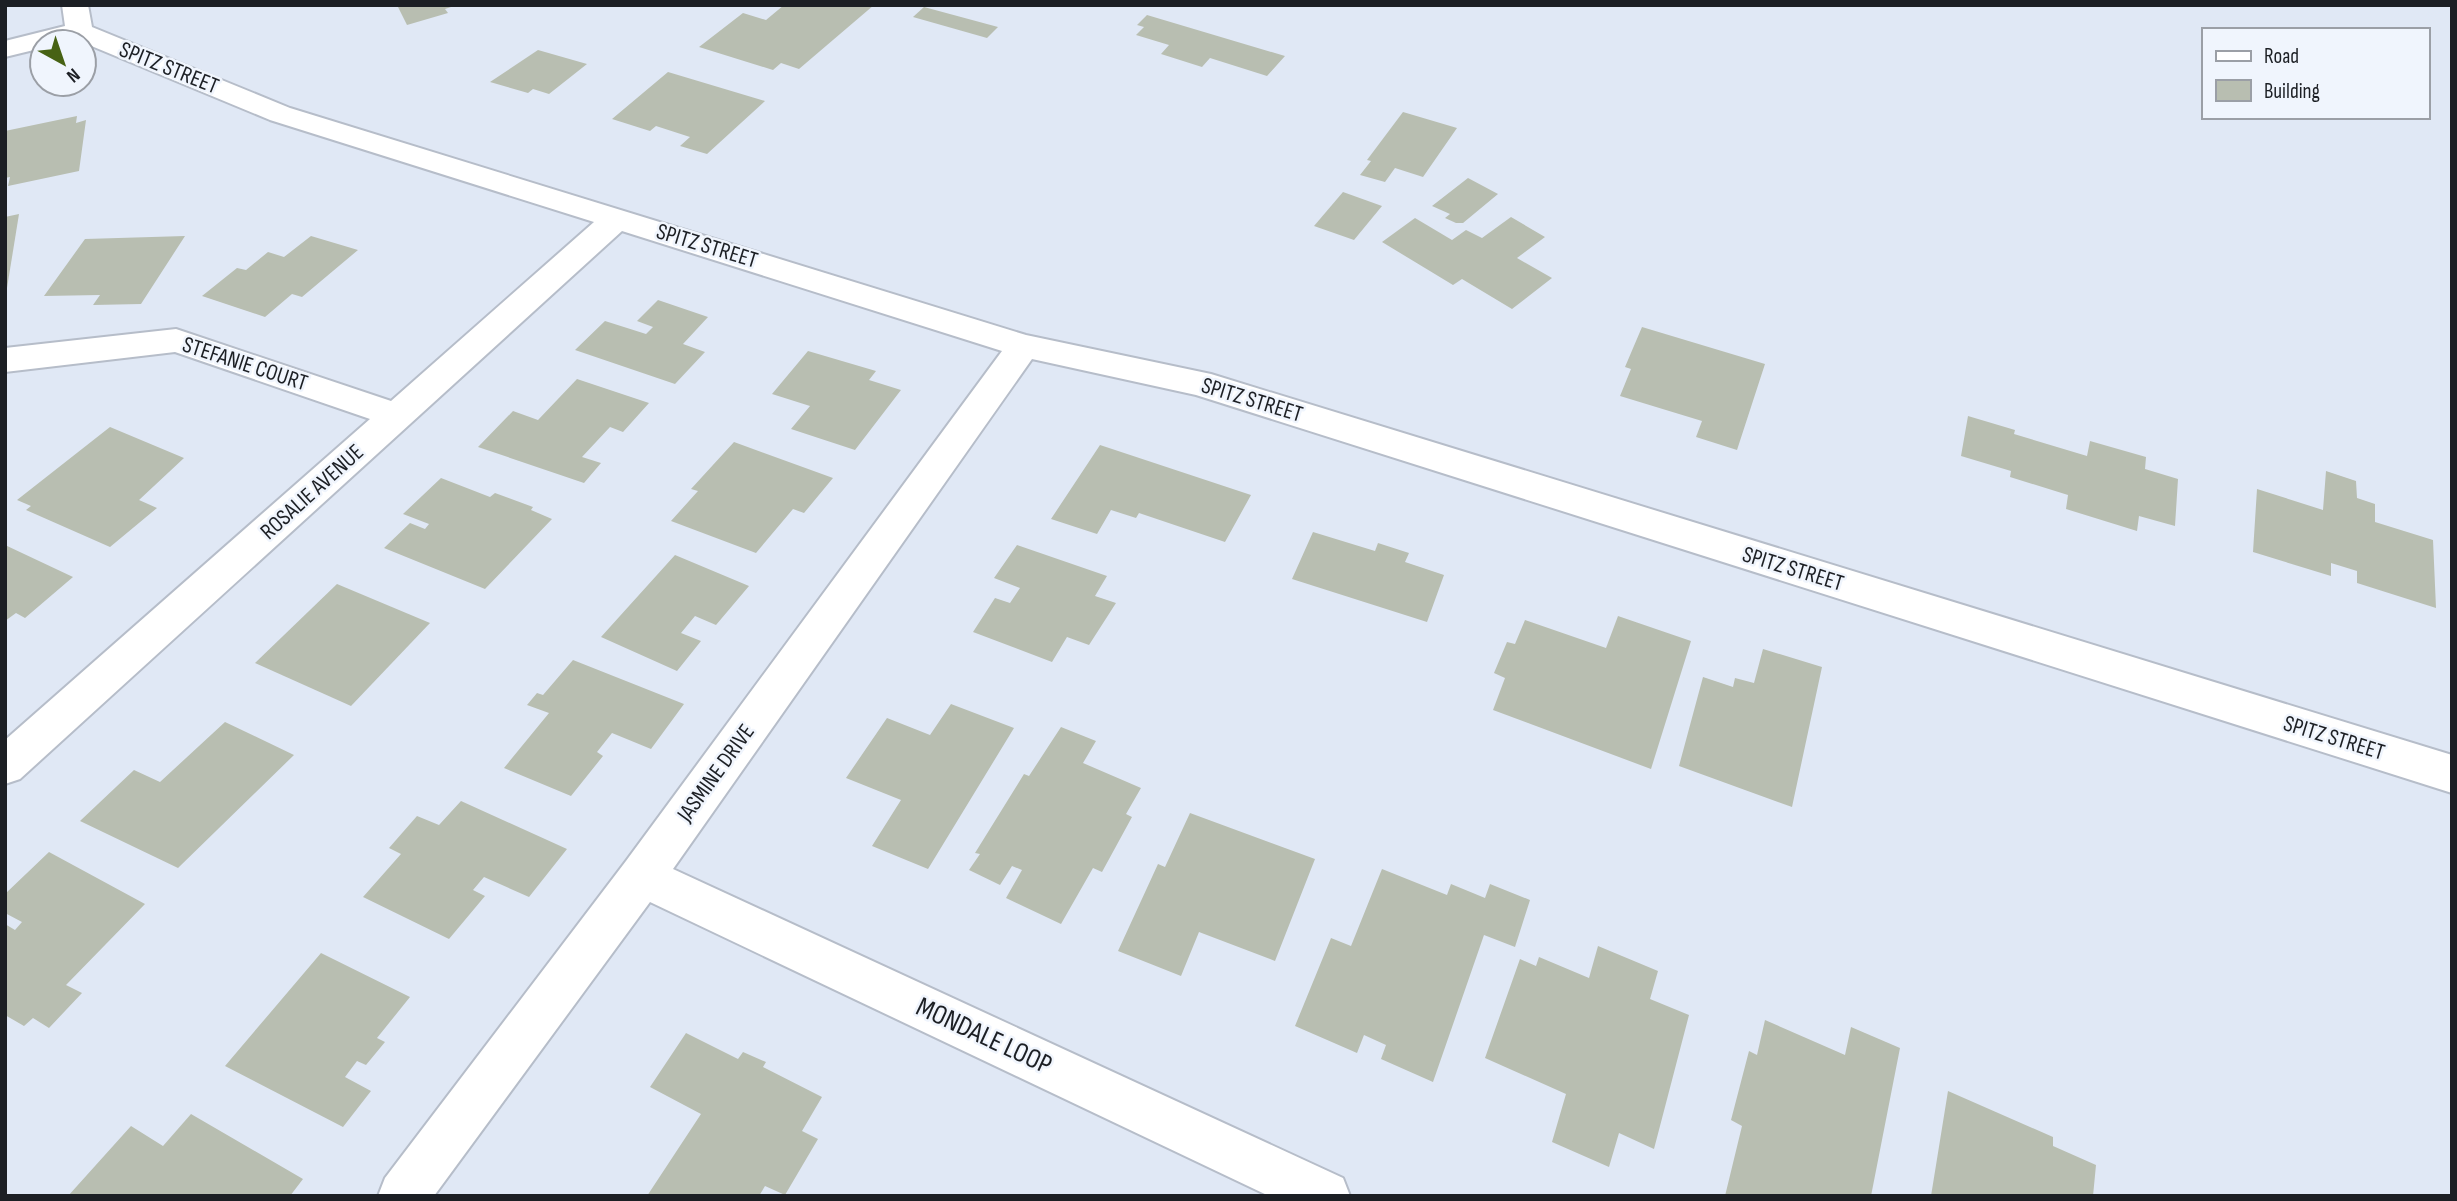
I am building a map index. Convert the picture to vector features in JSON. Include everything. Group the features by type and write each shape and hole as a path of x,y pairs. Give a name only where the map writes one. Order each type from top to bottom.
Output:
{"street":[{"path":"5,49 77,18"},
{"name":"SPITZ STREET","path":"77,18 280,114 1024,346 1199,383 2452,774"},
{"name":"ROSALIE AVENUE","path":"5,766 618,218"},
{"name":"STEFANIE COURT","path":"5,360 176,340 398,416"},
{"name":"JASMINE DRIVE","path":"403,1196 642,876 1024,346"},
{"name":"MONDALE LOOP","path":"642,876 1322,1195"}],"building":[{"path":"397,5 454,6 445,9 448,13 407,25"},
{"path":"784,5 874,5 799,69 781,63 773,70 699,47 743,13 766,20"},
{"path":"924,7 998,27 987,38 913,17"},
{"path":"1147,15 1285,56 1267,76 1210,58 1202,67 1161,54 1169,45 1136,35 1144,27 1137,25"},
{"path":"538,50 587,64 549,94 533,89 528,93 490,82"},
{"path":"668,72 765,101 707,154 680,146 690,137 656,126 650,131 612,119"},
{"path":"1403,112 1457,128 1423,177 1395,168 1385,182 1360,175 1371,161 1367,160"},
{"path":"77,116 76,123 86,120 79,171 8,186 10,177 5,178 5,131"},
{"path":"1468,178 1498,194 1463,223 1456,223 1445,218 1450,214 1432,206"},
{"path":"1343,192 1382,206 1354,240 1314,226"},
{"path":"19,214 7,288 5,288 5,217"},
{"path":"1511,217 1545,237 1517,258 1552,278 1512,309 1462,279 1453,285 1382,242 1415,218 1452,240 1466,230 1482,238"},
{"path":"185,236 141,304 93,305 100,295 44,296 85,239"},
{"path":"311,236 358,250 302,297 292,294 265,317 202,296 237,268 246,270 268,252 284,257"},
{"path":"658,300 708,317 683,344 705,352 675,384 575,350 605,321 646,334 653,327 637,321"},
{"path":"1642,327 1765,364 1737,450 1696,437 1702,421 1620,396 1631,369 1625,367"},
{"path":"808,351 876,371 869,380 901,390 855,450 791,429 810,406 772,394"},
{"path":"577,379 649,403 623,432 610,427 582,457 601,463 584,483 478,447 513,411 538,420"},
{"path":"1968,416 2015,430 2014,434 2087,456 2090,441 2146,457 2145,469 2178,479 2175,526 2139,516 2137,531 2066,509 2068,495 2010,477 2011,471 1961,456"},
{"path":"110,427 184,458 139,500 157,508 110,547 26,510 31,506 17,500"},
{"path":"734,442 833,478 804,513 793,509 756,553 671,521 698,491 691,489"},
{"path":"1100,445 1251,495 1225,542 1139,513 1136,518 1111,510 1097,534 1051,519"},
{"path":"2326,471 2356,481 2357,498 2375,504 2375,522 2433,540 2436,608 2357,583 2357,571 2331,563 2331,576 2253,552 2257,489 2323,510"},
{"path":"441,478 490,497 495,493 533,507 531,510 552,519 485,589 384,548 410,523 425,529 429,524 403,514"},
{"path":"1313,532 1375,551 1378,543 1409,553 1405,562 1444,575 1427,622 1292,579"},
{"path":"5,545 73,577 25,618 16,613 5,621"},
{"path":"1017,545 1107,576 1095,596 1116,603 1089,645 1067,637 1052,662 973,632 995,598 1010,603 1020,588 994,578"},
{"path":"675,555 749,586 716,625 695,616 681,633 701,641 677,671 601,637"},
{"path":"337,584 430,623 351,706 255,663"},
{"path":"1618,616 1691,641 1651,769 1493,710 1505,678 1494,673 1507,642 1515,644 1525,620 1606,648"},
{"path":"1763,649 1822,667 1792,807 1679,766 1703,677 1733,687 1735,678 1754,683"},
{"path":"573,660 684,704 651,749 612,733 597,752 603,756 571,796 504,768 549,713 527,705 537,693 543,695"},
{"path":"951,704 1014,728 928,869 872,846 901,800 846,778 887,718 930,735"},
{"path":"225,722 294,755 178,868 80,821 134,770 160,782"},
{"path":"1061,727 1096,741 1083,763 1141,788 1126,814 1132,817 1102,872 1093,868 1061,924 1006,898 1022,870 1012,866 1000,885 969,870 980,854 975,853 1024,774 1029,776"},
{"path":"461,801 567,849 529,897 484,877 473,890 485,896 449,939 363,897 401,854 389,848 417,816 439,825"},
{"path":"1190,813 1315,859 1275,961 1199,932 1181,976 1118,951 1158,864 1165,867"},
{"path":"49,852 145,904 66,985 82,993 49,1028 33,1018 24,1026 5,1015 5,924 15,930 22,922 5,913 5,894"},
{"path":"1382,869 1447,895 1451,884 1485,898 1490,884 1530,900 1515,947 1484,935 1433,1082 1381,1059 1386,1045 1364,1035 1357,1053 1295,1026 1331,938 1351,946"},
{"path":"1598,946 1658,971 1650,999 1689,1015 1654,1149 1619,1133 1609,1167 1552,1142 1566,1094 1485,1058 1520,959 1536,966 1539,957 1589,978"},
{"path":"321,953 410,997 377,1038 385,1042 366,1065 357,1061 345,1077 371,1091 343,1127 225,1066"},
{"path":"1765,1020 1845,1055 1851,1027 1900,1048 1871,1196 1725,1196 1742,1126 1731,1120 1749,1051 1757,1055"},
{"path":"686,1033 738,1059 743,1052 766,1062 763,1067 822,1097 802,1131 818,1139 785,1195 765,1186 759,1196 647,1196 701,1114 650,1087"},
{"path":"1948,1091 2053,1137 2053,1146 2096,1165 2093,1196 1931,1196"},
{"path":"191,1114 303,1179 290,1196 68,1196 131,1126 163,1146"}]}
